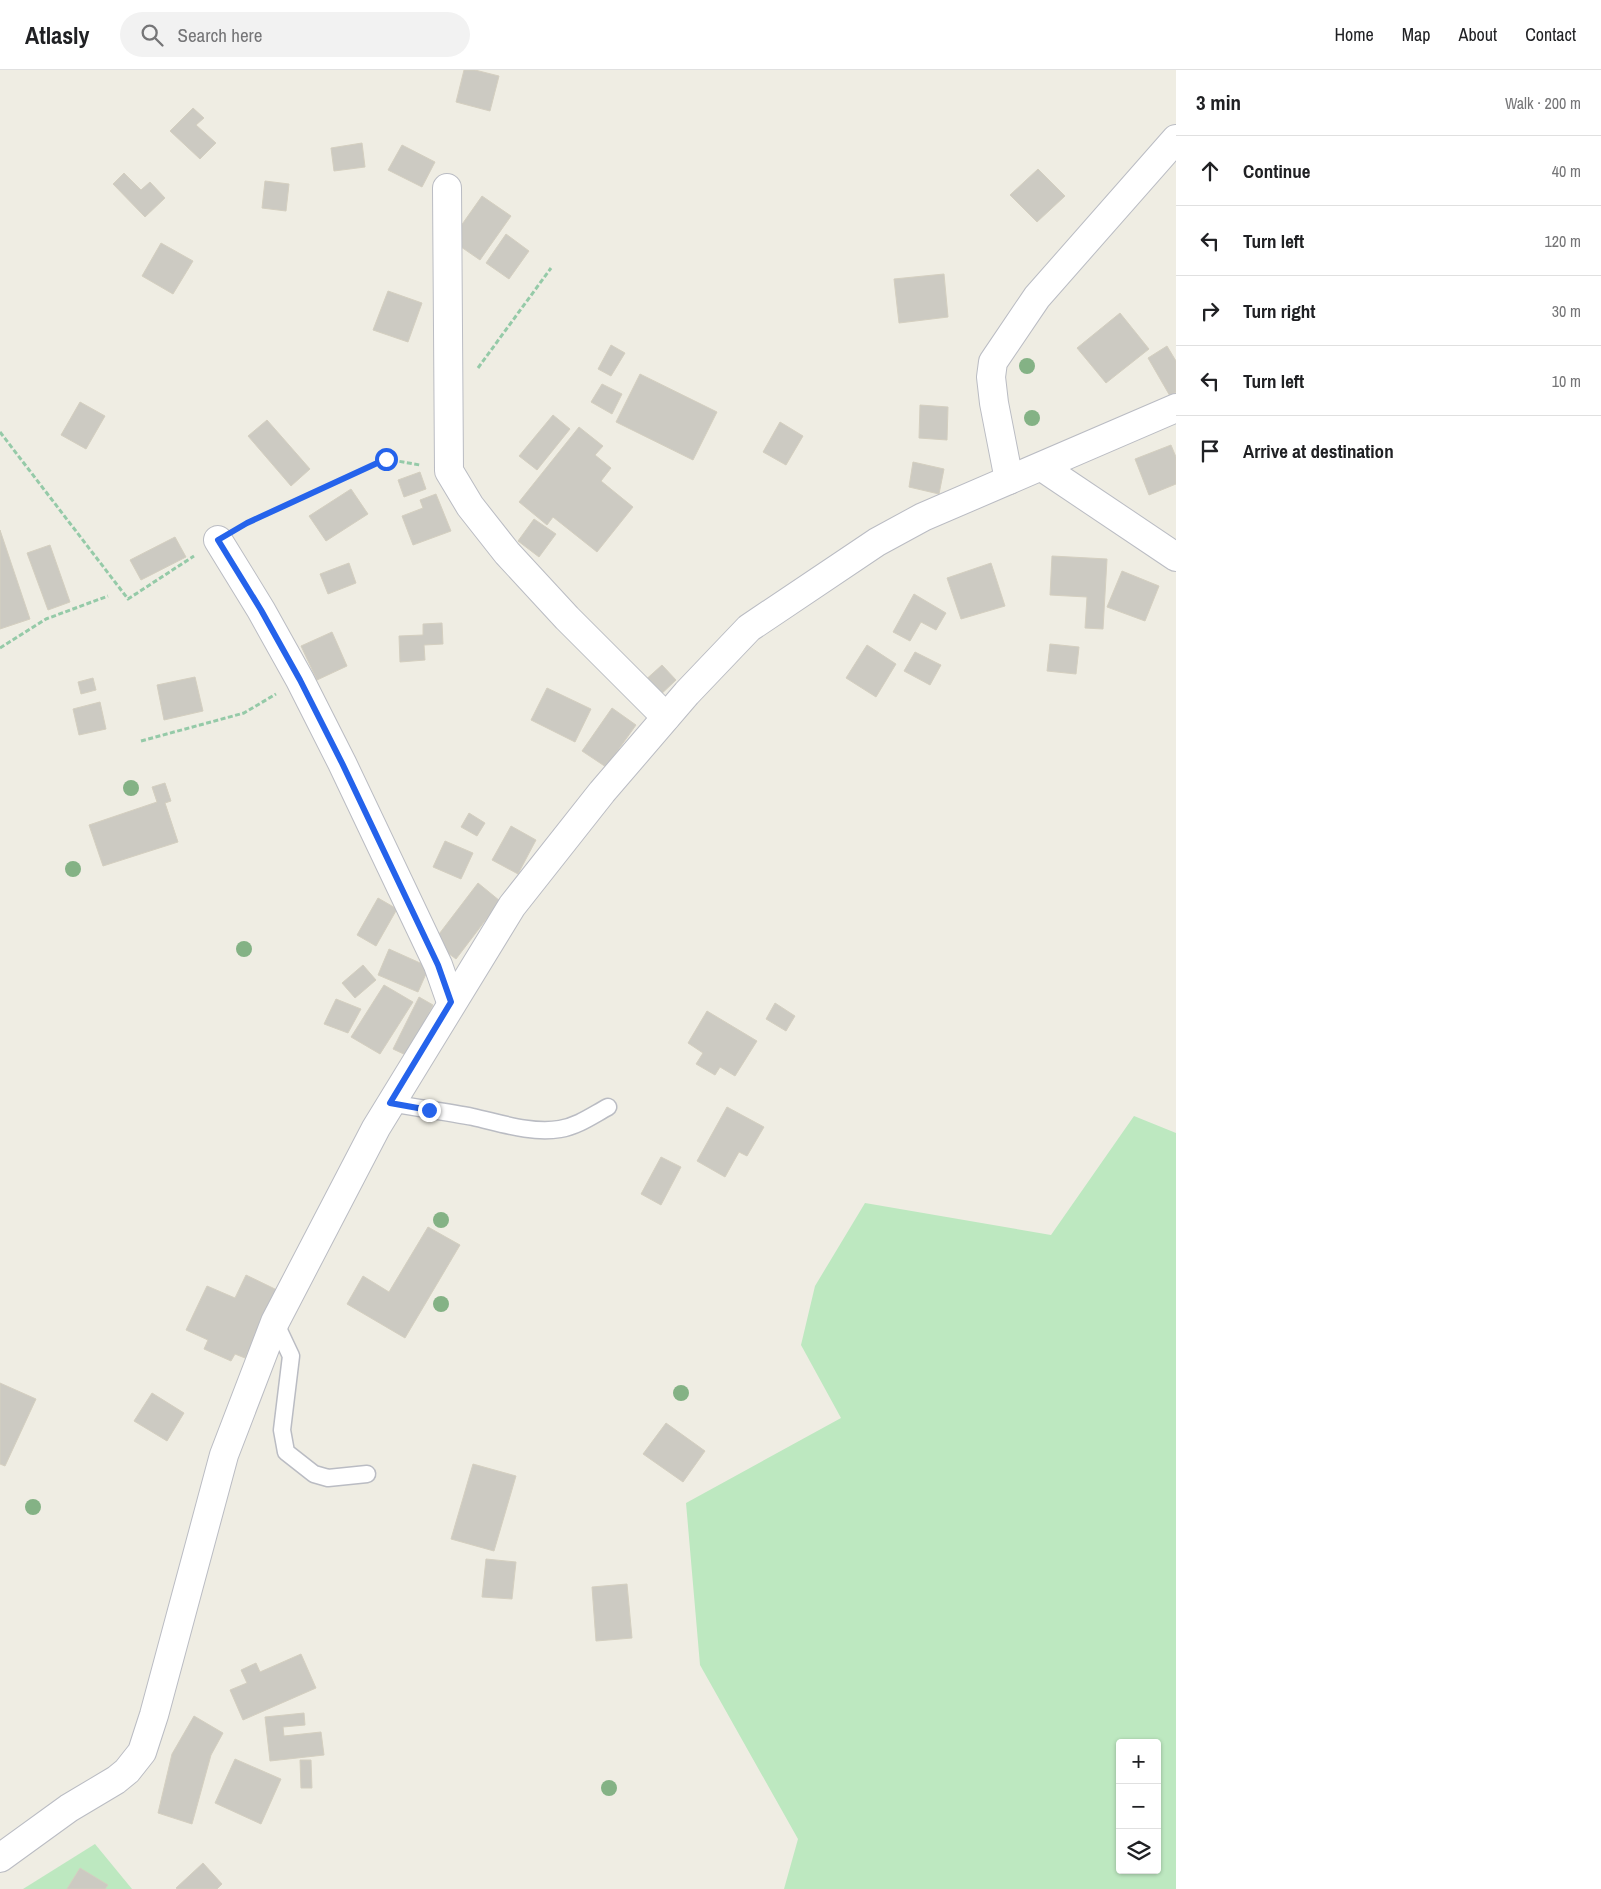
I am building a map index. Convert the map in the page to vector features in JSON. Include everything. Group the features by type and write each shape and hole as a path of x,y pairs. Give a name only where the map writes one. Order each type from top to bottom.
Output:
{"street":[{"path":"1009,480 994,403 991,378 993,362 1037,298 1176,139"},
{"path":"447,188 449,471 470,506 507,553 567,618 666,717"},
{"path":"0,1858 69,1808 116,1780 142,1752 154,1715 224,1455 275,1322 376,1128 451,1002 512,906 602,792 666,717 749,628 876,542 923,517 1176,408"},
{"path":"1042,467 1176,557"},
{"path":"218,540 261,610 300,680 342,763 438,965 451,1002"}],"lane":[{"path":"390,1103 522,1128 542,1130 558,1130 576,1125 608,1106"},
{"path":"275,1322 291,1356 282,1430 286,1452 314,1474 328,1478 367,1474"}],"path":[{"path":"477,370 551,268"},
{"path":"0,432 128,599 247,523 386,459 449,471"},
{"path":"0,648 46,618 108,596"},
{"path":"141,741 244,713 300,680"}],"green space":[{"path":"1134,1116 1176,1133 1176,1889 784,1889 798,1839 700,1665 686,1503 841,1418 801,1345 815,1286 865,1203 1051,1235"},
{"path":"95,1844 132,1889 23,1889"}],"building":[{"path":"464,70 475,70 499,76 490,111 456,102"},
{"path":"193,108 204,118 196,125 216,143 200,159 170,131"},
{"path":"362,143 365,167 334,171 331,148"},
{"path":"402,145 435,162 422,187 388,170"},
{"path":"1038,169 1065,196 1037,222 1010,195"},
{"path":"124,173 141,190 150,182 165,198 145,217 113,184"},
{"path":"265,181 289,184 286,211 262,208"},
{"path":"482,196 511,216 480,260 451,240"},
{"path":"506,234 529,251 509,279 486,263"},
{"path":"161,243 193,261 173,294 142,276"},
{"path":"944,274 948,317 899,323 894,279"},
{"path":"388,291 422,303 408,342 373,330"},
{"path":"1120,313 1149,349 1106,383 1077,348"},
{"path":"611,345 625,353 611,376 598,369"},
{"path":"1167,346 1176,361 1176,392 1170,396 1148,358"},
{"path":"640,374 717,412 693,460 616,422"},
{"path":"602,384 622,394 612,414 591,402"},
{"path":"80,402 105,416 86,449 61,435"},
{"path":"920,405 948,407 947,440 919,438"},
{"path":"553,415 570,429 537,470 519,456"},
{"path":"267,420 310,469 291,486 248,436"},
{"path":"780,422 803,436 786,465 763,452"},
{"path":"579,427 603,446 595,455 611,468 601,481 633,507 597,552 553,517 547,525 519,502"},
{"path":"1171,445 1176,457 1176,484 1149,495 1135,459"},
{"path":"913,462 944,469 939,494 909,487"},
{"path":"420,472 426,489 404,497 398,480"},
{"path":"351,489 368,514 326,541 309,516"},
{"path":"436,494 451,531 413,545 402,516 423,508 420,500"},
{"path":"534,519 556,534 539,557 518,541"},
{"path":"0,530 30,619 0,629"},
{"path":"175,537 186,557 141,580 130,560"},
{"path":"50,545 70,602 48,610 27,553"},
{"path":"1052,556 1107,559 1103,629 1085,628 1087,597 1050,595"},
{"path":"349,563 356,583 328,594 320,574"},
{"path":"991,563 1005,606 961,619 947,578"},
{"path":"1122,571 1159,586 1145,621 1107,607"},
{"path":"914,594 946,613 936,630 921,622 910,641 893,632"},
{"path":"442,623 443,644 424,645 425,660 400,662 399,636 423,635 423,624"},
{"path":"332,632 347,666 317,680 301,646"},
{"path":"1050,644 1079,647 1076,674 1047,671"},
{"path":"867,645 896,664 876,697 846,678"},
{"path":"915,652 941,665 930,685 904,671"},
{"path":"662,665 676,680 656,699 642,683"},
{"path":"195,677 203,711 164,720 157,685"},
{"path":"93,678 96,690 81,694 78,682"},
{"path":"547,688 591,709 575,742 531,720"},
{"path":"100,702 106,729 79,735 73,709"},
{"path":"612,708 636,725 606,767 582,751"},
{"path":"165,783 171,801 165,803 178,842 103,866 89,825 157,802 152,787"},
{"path":"469,813 485,823 477,836 461,827"},
{"path":"511,826 536,840 518,874 492,860"},
{"path":"445,841 473,853 461,879 433,867"},
{"path":"478,883 500,901 456,959 433,942"},
{"path":"378,898 397,909 376,946 357,935"},
{"path":"389,949 429,967 418,992 378,975"},
{"path":"363,965 376,980 355,998 342,983"},
{"path":"384,985 413,1002 380,1054 351,1037"},
{"path":"419,997 433,1005 408,1056 393,1049"},
{"path":"336,999 361,1009 348,1033 324,1024"},
{"path":"775,1003 795,1016 786,1031 766,1019"},
{"path":"707,1011 757,1041 735,1076 720,1067 715,1075 696,1064 703,1053 688,1043"},
{"path":"727,1107 764,1127 747,1156 739,1152 725,1177 697,1161"},
{"path":"661,1157 681,1167 661,1205 641,1194"},
{"path":"428,1227 460,1245 405,1338 347,1304 363,1276 389,1292"},
{"path":"246,1275 277,1290 245,1358 235,1354 231,1361 204,1349 208,1340 186,1330 207,1286 235,1298"},
{"path":"0,1383 36,1399 5,1466 0,1464"},
{"path":"152,1393 184,1413 167,1441 134,1421"},
{"path":"666,1423 705,1451 683,1482 643,1454"},
{"path":"473,1464 516,1476 494,1551 451,1539"},
{"path":"486,1559 516,1562 512,1599 482,1597"},
{"path":"627,1584 632,1638 596,1641 592,1587"},
{"path":"301,1654 316,1688 243,1720 230,1690 247,1683 241,1670 256,1663 260,1672"},
{"path":"304,1713 305,1725 283,1727 284,1736 321,1732 324,1755 270,1761 265,1717"},
{"path":"194,1716 223,1733 211,1755 192,1824 158,1813 172,1754"},
{"path":"235,1759 281,1779 261,1824 215,1803"},
{"path":"300,1760 311,1760 312,1788 301,1788"},
{"path":"203,1863 222,1884 217,1889 176,1888"},
{"path":"80,1868 108,1885 105,1889 67,1889"}],"route":[{"path":"386,459 247,523 218,540 261,610 300,680 342,763 438,965 451,1002 390,1103 429,1110"}]}
